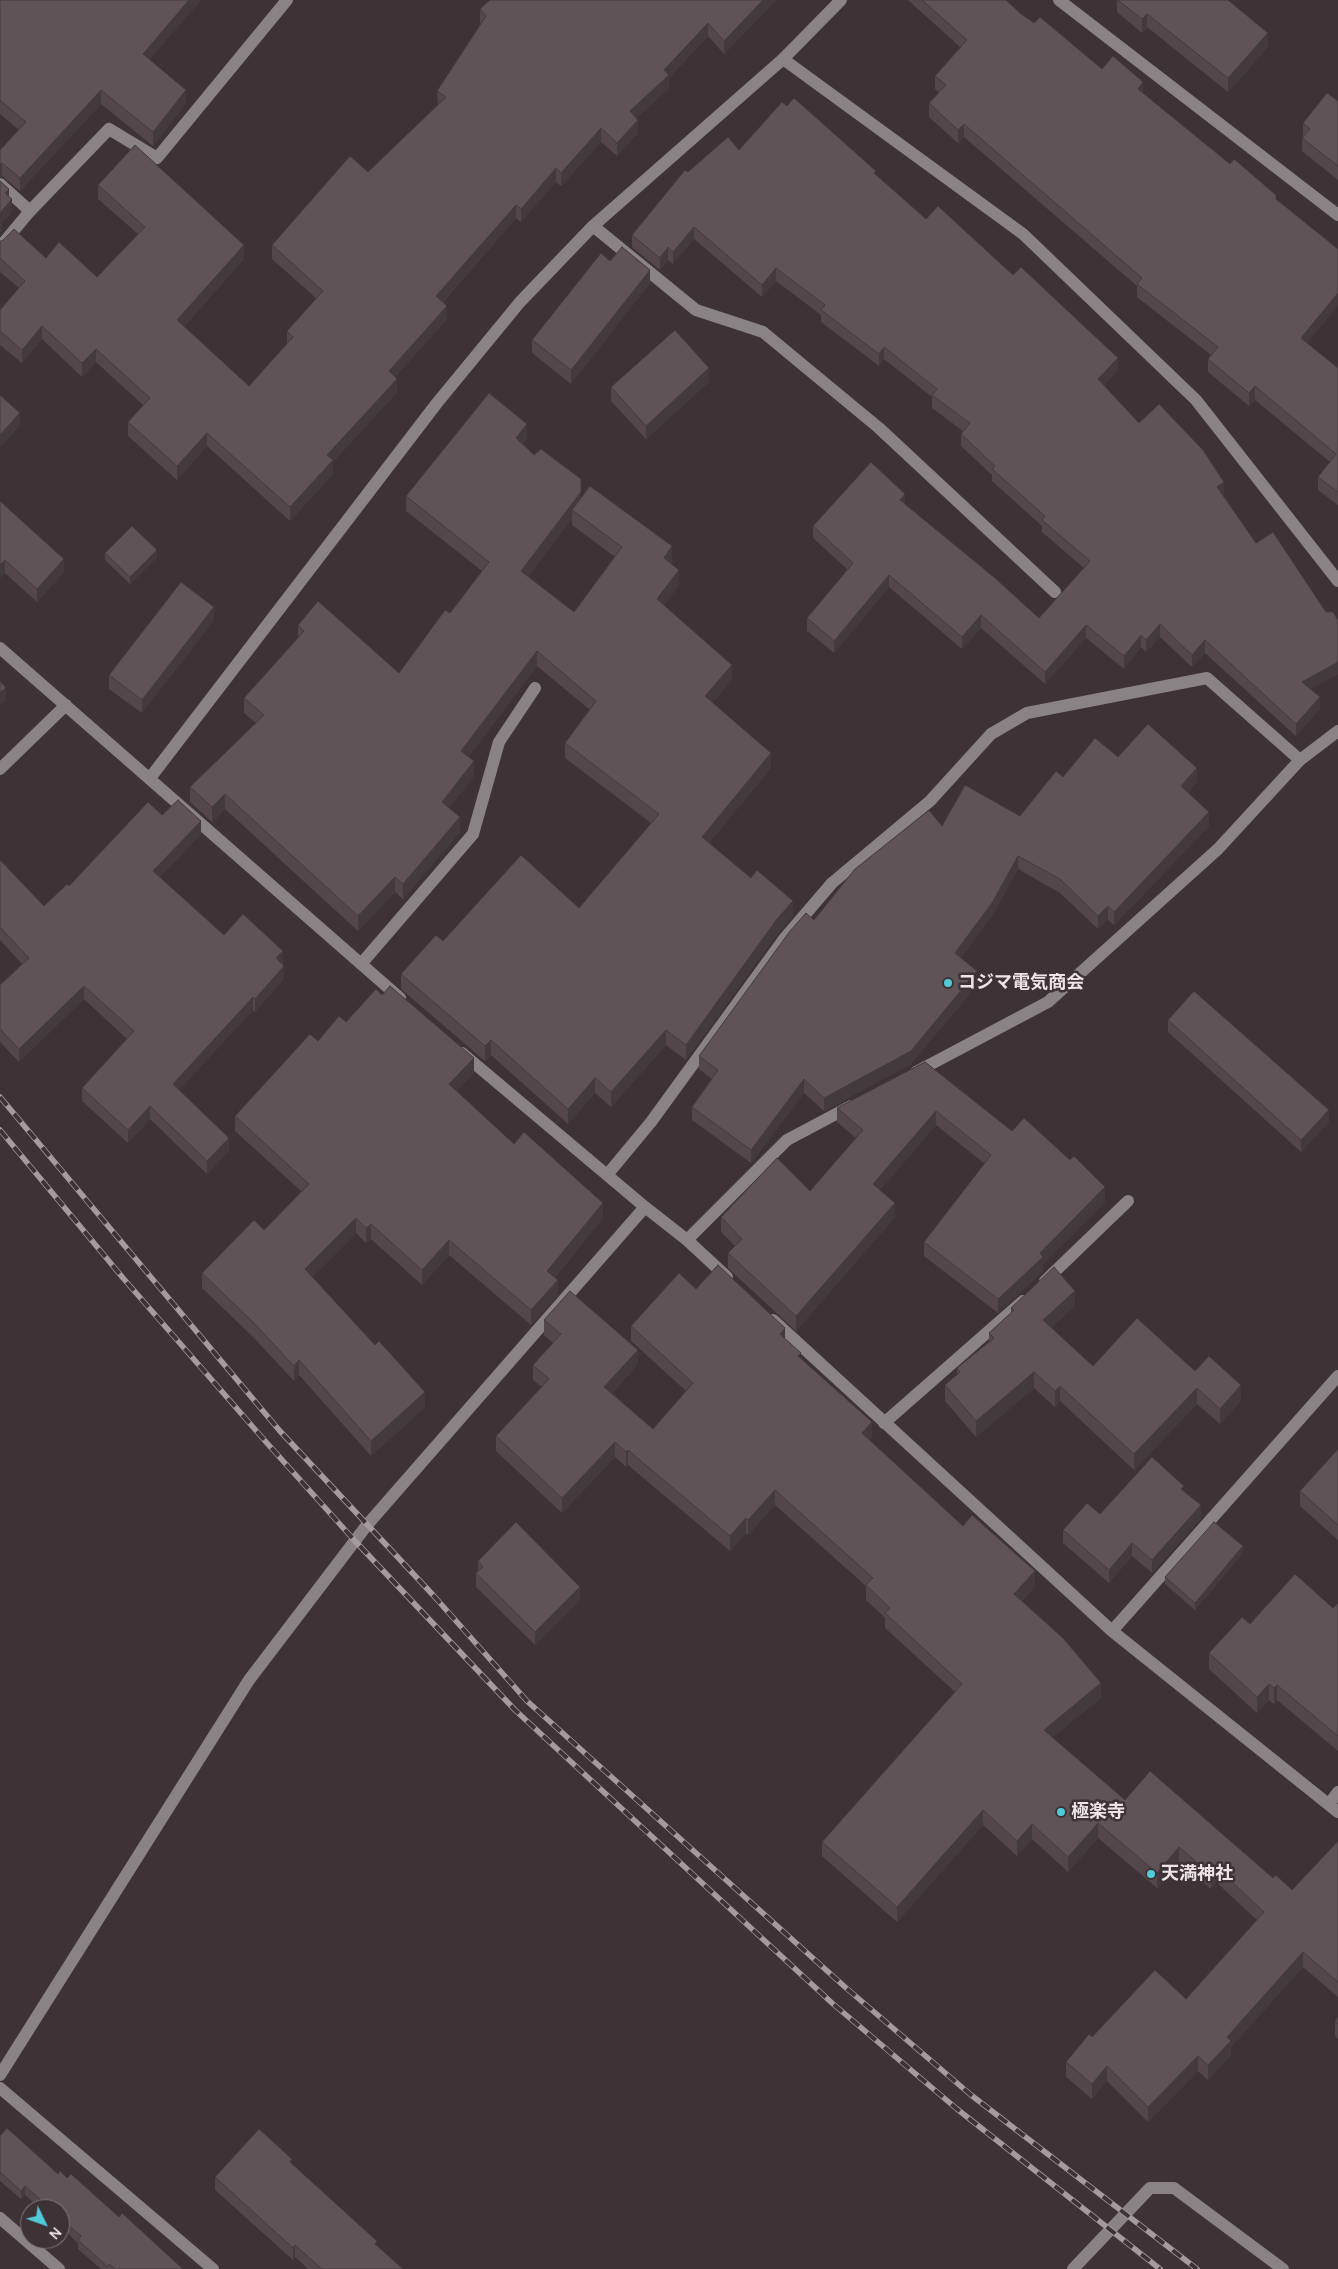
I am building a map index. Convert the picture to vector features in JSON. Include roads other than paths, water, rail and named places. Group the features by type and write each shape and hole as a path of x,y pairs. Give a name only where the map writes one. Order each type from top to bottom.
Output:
{"street":[{"path":"0,247 30,211 109,129 157,158 288,0"},
{"path":"1059,0 1338,215"},
{"path":"150,778 437,403 520,302 593,226 783,59 837,2"},
{"path":"783,59 1023,234 1196,400 1338,581"},
{"path":"0,184 30,211"},
{"path":"593,226 696,310 763,332 879,428 1056,592"},
{"path":"0,648 410,1008"},
{"path":"606,1175 651,1122 784,939 832,883 930,801 991,734 1027,713 1208,678 1300,760"},
{"path":"361,964 473,834 499,742 535,688"},
{"path":"0,769 66,705"},
{"path":"909,1076 1048,1002 1218,849 1300,760 1338,731"},
{"path":"452,1044 606,1175 687,1240 738,1288"},
{"path":"687,1240 786,1140 865,1099"},
{"path":"884,1423 1033,1292 1128,1201"},
{"path":"0,2075 249,1680 367,1525 645,1207"},
{"path":"760,1308 1112,1632 1333,1808 1338,1792"},
{"path":"1112,1632 1338,1376"},
{"path":"0,2088 213,2269"},
{"path":"1073,2269 1150,2188 1174,2188 1283,2269"},
{"path":"0,2218 59,2269"}],"railway":[{"path":"0,1097 279,1430 433,1595 527,1701 845,1987 971,2095 1197,2269"},
{"path":"0,1130 123,1278 266,1442 355,1541 515,1710 832,2003 957,2109 1160,2269"}],"place":[{"name":"コジマ電気商会","path":"948,983"},
{"name":"極楽寺","path":"1061,1812"},
{"name":"天満神社","path":"1151,1874"}]}
